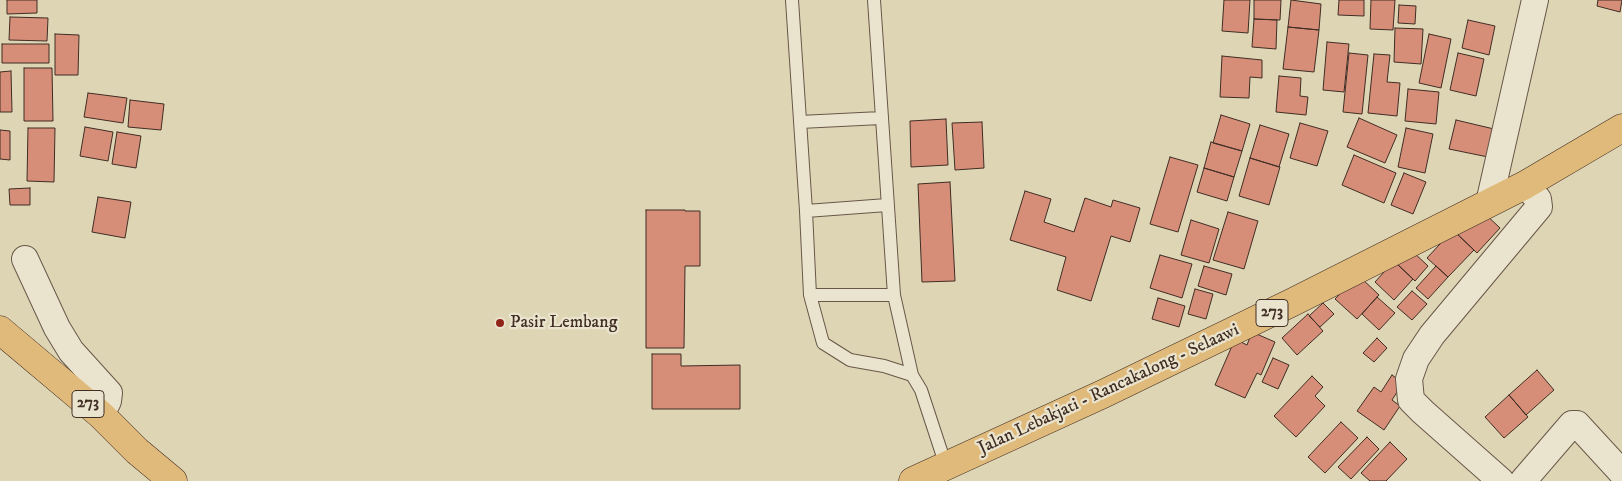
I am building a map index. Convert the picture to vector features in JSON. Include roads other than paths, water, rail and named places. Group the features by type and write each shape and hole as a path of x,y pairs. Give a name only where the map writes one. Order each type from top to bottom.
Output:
{"main road":[{"name":"Jalan Lebakjati - Rancakalong - Selaawi","path":"913,481 1103,394 1285,306 1525,185 1622,128"},
{"name":"273","path":"0,330 100,415 137,451 172,481"}],"street":[{"path":"1489,203 1535,0"},
{"path":"1501,481 1412,400 1409,379 1416,359 1432,335 1539,207 1538,199 1525,185"},
{"path":"25,259 57,328 71,351 109,393 108,401 100,415"},
{"path":"1523,481 1572,424 1577,424 1622,473"}],"lane":[{"path":"792,0 810,295 823,343 850,360 884,366 912,375"},
{"path":"874,0 894,295 912,375 920,390 946,466"},
{"path":"800,122 881,118"},
{"path":"806,211 887,205"},
{"path":"810,295 894,295"}],"place":[{"name":"Pasir Lembang","path":"500,323"}]}
